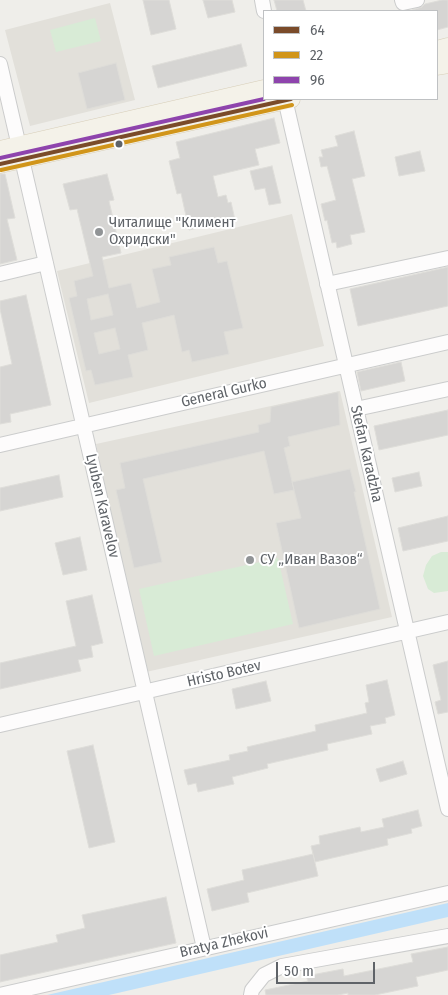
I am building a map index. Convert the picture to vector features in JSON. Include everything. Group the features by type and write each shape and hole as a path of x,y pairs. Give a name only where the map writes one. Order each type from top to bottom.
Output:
{"main road":[{"path":"0,164 20,152 263,89"},
{"path":"0,150 20,152 282,100"}],"street":[{"path":"402,2 417,0"},
{"name":"Lyuben Karavelov","path":"0,64 204,948"},
{"name":"Stefan Karadzha","path":"287,100 327,284 448,809"},
{"path":"327,284 448,258"},
{"path":"0,274 46,263"},
{"name":"General Gurko","path":"0,445 448,342"},
{"path":"356,409 448,389"},
{"name":"Hristo Botev","path":"0,725 448,622"},
{"name":"Bratya Zhekovi","path":"0,995 448,893"},
{"path":"251,995 252,990 264,975 282,966 448,936"}],"shaded area":[{"path":"110,3 135,100 30,126 5,30"},
{"path":"292,214 324,346 89,403 57,271"},
{"name":"СУ „Иван Вазов“","path":"340,391 392,617 146,672 96,444"}],"green space":[{"path":"95,18 101,41 56,52 50,30"},
{"path":"441,552 448,552 448,591 434,593 428,589 423,576 426,565 432,556"},
{"path":"278,558 293,624 154,656 139,589"}],"water":[{"path":"448,903 448,917 109,995 47,995"}],"building":[{"path":"143,0 169,0 176,29 151,35"},
{"path":"203,0 232,0 235,12 208,18"},
{"path":"274,0 303,0 306,10 277,10"},
{"path":"448,0 448,27 438,30 438,10 412,10 425,4"},
{"path":"241,44 247,66 158,88 152,66"},
{"path":"116,63 125,100 87,109 78,73"},
{"path":"274,118 280,143 255,149 259,165 213,176 218,197 226,195 228,203 231,202 235,220 189,230 181,193 177,194 169,161 180,158 176,142"},
{"path":"354,131 365,176 352,179 365,232 350,235 352,244 337,248 336,242 332,243 321,204 336,200 327,166 321,167 319,157 323,157 321,150 338,146 335,136"},
{"path":"420,151 425,171 399,176 395,157"},
{"path":"272,166 281,203 269,205 265,188 255,190 250,171"},
{"path":"0,174 5,174 15,218 7,219 17,260 0,264"},
{"path":"107,174 114,200 109,201 121,253 102,257 109,288 131,283 137,308 160,302 152,269 171,265 169,257 214,247 218,263 227,261 243,328 224,332 229,354 192,362 189,350 182,352 174,315 142,323 148,350 128,355 133,377 95,385 91,370 86,371 69,298 77,296 74,281 93,276 77,209 70,210 63,184","holes":["108,294 113,315 91,320 87,299","115,328 120,349 99,354 94,333"]},
{"path":"448,267 448,306 358,326 350,289"},
{"path":"26,295 51,405 10,414 11,422 0,424 0,367 12,364 0,301"},
{"path":"401,362 405,381 361,391 357,372"},
{"path":"338,392 340,425 288,437 290,446 284,448 294,490 274,494 264,451 143,479 162,562 134,568 116,490 125,488 120,463 259,432 258,425 270,422 271,407"},
{"path":"448,410 448,435 379,450 374,426"},
{"path":"350,469 380,609 299,628 276,523 301,518 292,482"},
{"path":"419,472 422,486 395,492 392,478"},
{"path":"59,475 63,497 0,511 0,488"},
{"path":"448,516 448,541 403,551 398,528"},
{"path":"80,537 87,570 63,575 55,543"},
{"path":"92,595 103,643 91,646 93,657 78,660 81,671 0,689 0,663 76,646 66,601"},
{"path":"448,661 448,712 438,714 435,702 441,700 433,665"},
{"path":"387,680 395,715 385,718 386,723 370,726 372,734 327,744 328,750 267,764 268,768 232,777 234,784 198,792 196,783 188,785 184,770 230,760 229,755 248,751 247,747 316,731 315,725 367,713 365,703 369,702 366,685"},
{"path":"266,681 271,701 236,709 232,689"},
{"path":"93,745 115,842 89,848 67,751"},
{"path":"403,761 407,774 380,782 376,769"},
{"path":"418,810 422,826 411,829 412,833 387,839 388,845 315,862 311,846 320,844 319,836 360,827 361,832 384,827 382,819"},
{"path":"313,854 318,876 247,893 249,902 212,911 207,889 244,880 242,870"},
{"path":"166,897 176,943 0,982 0,955 58,942 56,935 85,928 82,915"},
{"path":"448,947 448,970 416,977 418,986 375,995 348,995 348,993 338,995 266,995 265,990 308,981 306,976 343,969 344,976 413,962 411,954"}],"transit line":[{"name":"96","path":"0,158 263,99"},
{"name":"64","path":"0,164 287,100"},
{"name":"22","path":"1,170 292,105"}],"place":[{"name":"Читалище \"Климент Охридски\"","path":"99,232"},
{"name":"СУ „Иван Вазов“","path":"250,560"}]}
